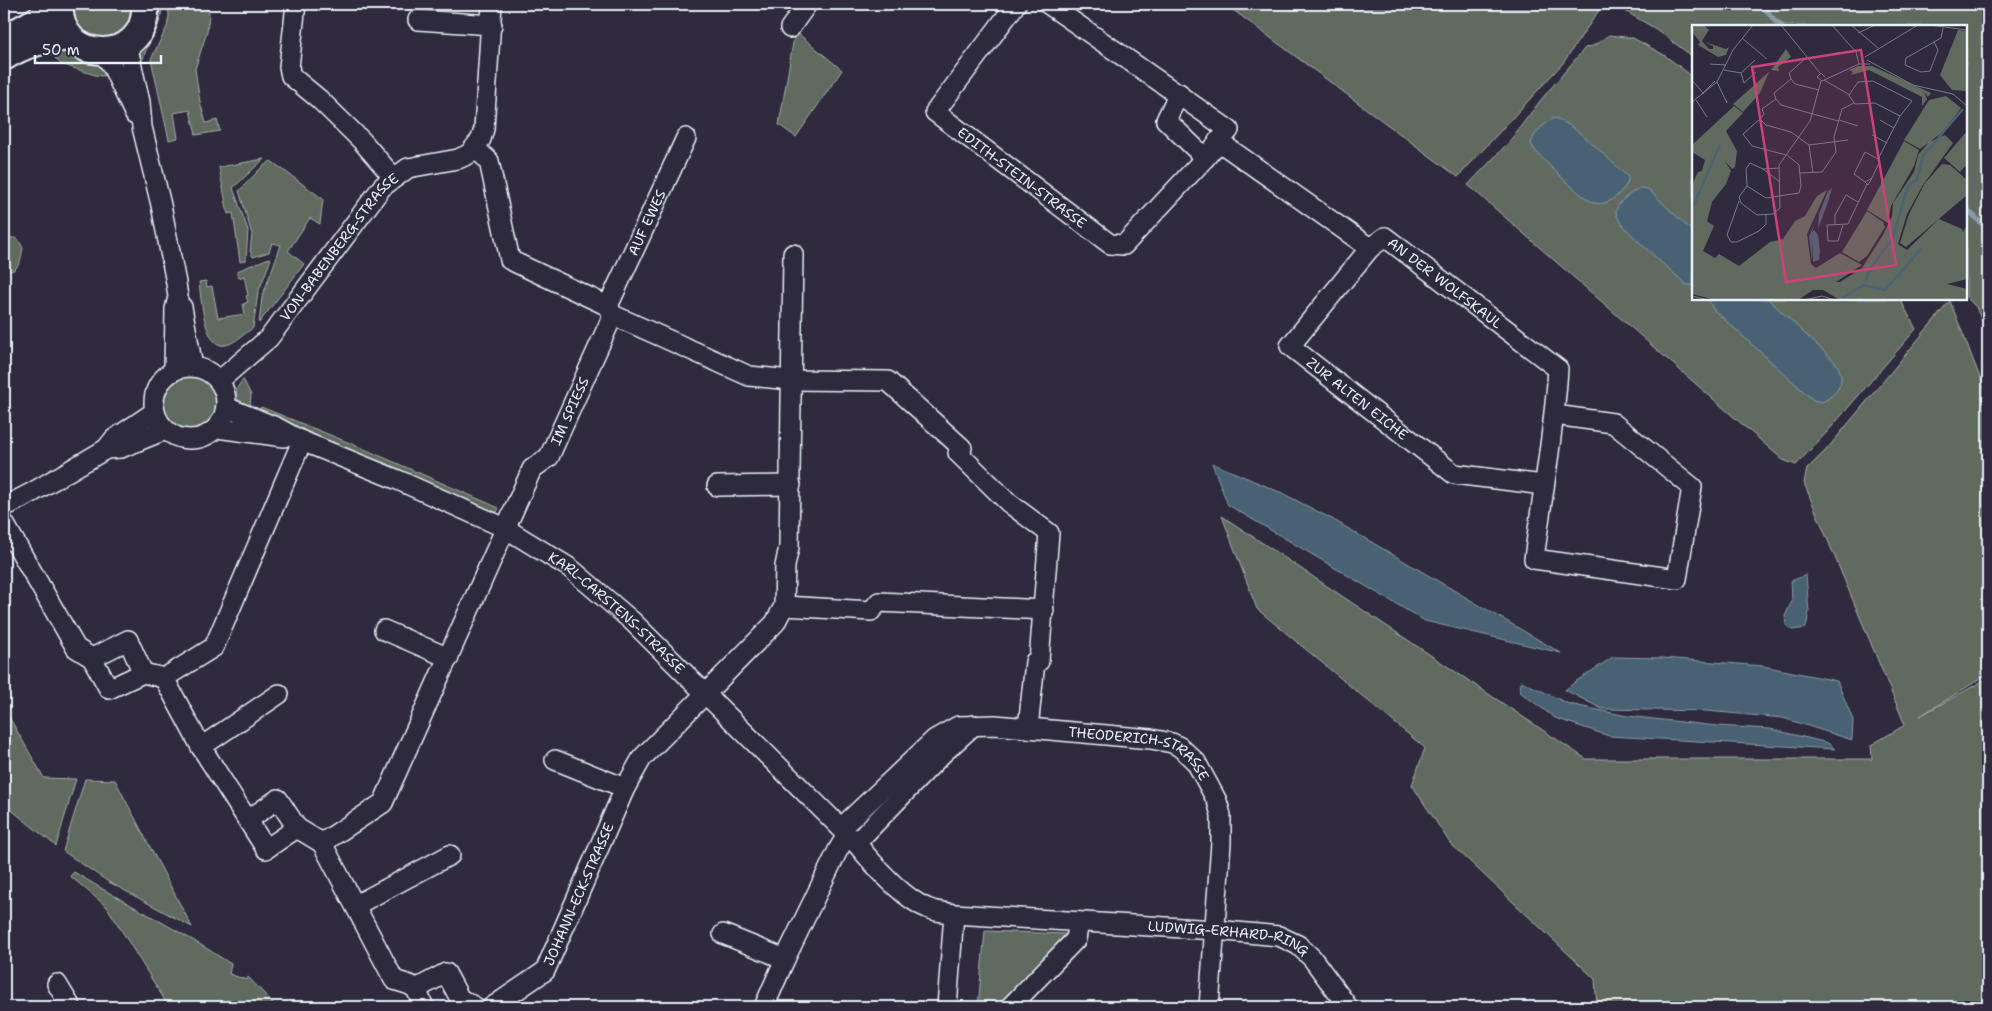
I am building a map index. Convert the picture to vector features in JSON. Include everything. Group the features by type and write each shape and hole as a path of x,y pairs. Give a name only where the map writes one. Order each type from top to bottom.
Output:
{"main road":[{"path":"60,4 62,22 70,37 84,48 101,52 118,49 136,37 146,13 145,4"},
{"path":"4,40 22,28 46,17 60,4"},
{"path":"4,57 29,44 46,39 70,37"}],"street":[{"path":"296,4 289,67 291,76 319,99 362,141 393,178"},
{"path":"492,4 484,129 481,139 475,148 489,162 510,260 610,310 750,376 791,380 888,381 962,448 958,452 1009,503 1049,533 1039,661 1035,662 1028,728"},
{"path":"790,28 808,4"},
{"name":"EDITH-STEIN-STRASSE","path":"1016,4 935,112 1110,244 1124,245 1205,158"},
{"path":"1048,4 1179,93 1229,130 1205,158 1166,120 1179,93"},
{"path":"418,20 492,25"},
{"path":"127,44 140,102 142,127 165,222 178,297 184,309 193,367"},
{"path":"101,52 111,64 130,107 142,127"},
{"name":"AUF EWES","path":"610,310 686,138"},
{"name":"AN DER WOLFSKAUL","path":"1218,141 1370,248 1385,237 1558,368 1555,416 1534,559 1676,579 1692,487 1613,423 1555,416"},
{"name":"VON-BABENBERG-STRASSE","path":"218,381 269,338 382,188 393,178 408,168 458,159 469,154 475,148"},
{"name":"ZUR ALTEN EICHE","path":"1370,248 1290,346 1454,474 1544,485"},
{"path":"793,254 791,485 789,547 785,566 784,606 871,611 879,602 1044,610"},
{"path":"174,370 175,309 178,297"},
{"name":"IM SPIESS","path":"322,843 383,803 532,469 549,457 610,310"},
{"path":"193,367 211,374 218,381 224,390 226,407 224,416 217,428 200,438 188,440 175,437 158,422 154,412 154,395 161,380 174,370 193,367"},
{"name":"KARL-CARSTENS-STRASSE","path":"226,407 276,427 300,440 398,480 505,528 562,562 600,592 706,694 848,835 878,870"},
{"path":"4,507 106,449 114,439 154,412"},
{"name":"KARL-CARSTENS-STRASSE","path":"217,428 300,440"},
{"path":"106,449 121,448 165,430"},
{"path":"4,523 76,648 92,658 109,689 143,673 164,678 214,647 300,440"},
{"path":"717,486 791,485"},
{"name":"JOHANN-ECK-STRASSE","path":"492,1007 545,971 625,788 642,758 774,623 784,606"},
{"path":"384,630 449,658"},
{"path":"92,658 128,640 143,673"},
{"path":"164,678 202,747 266,849 297,828"},
{"path":"202,747 279,694"},
{"name":"THEODERICH-STRASSE","path":"764,1007 838,850 848,835 935,739 958,726 974,724 1151,739 1172,743 1188,753 1203,772 1217,801 1221,815 1221,843 1209,1007"},
{"path":"555,760 625,788"},
{"path":"248,820 278,799 297,828 322,843 394,980 410,985 416,990 424,1007"},
{"path":"356,905 450,856"},
{"name":"LUDWIG-ERHARD-RING","path":"878,870 912,900 927,908 954,914 1215,930 1279,936 1298,946 1312,958 1348,1007"},
{"path":"947,1007 954,914"},
{"path":"1010,1007 1076,939 1079,922"},
{"path":"723,934 785,959"},
{"path":"416,990 446,973 461,1005"},
{"path":"56,984 71,1007"}],"green space":[{"path":"72,4 135,4 135,18 117,39 89,37 75,24"},
{"path":"154,4 162,4 161,17 143,59 139,64 136,57"},
{"path":"168,4 208,4 207,32 195,69 200,102 206,123 217,120 220,131 196,135 190,110 174,113 178,138 169,140 151,59 167,27 169,16"},
{"path":"1225,4 1598,4 1602,6 1563,63 1458,177"},
{"path":"1613,4 1988,4 1988,336 1976,307 1967,298 1967,25 1692,25 1692,56 1656,29"},
{"path":"795,31 842,70 796,137 779,125"},
{"path":"1609,35 1633,38 1664,55 1688,73 1692,83 1692,300 1901,300 1916,329 1796,465 1783,460 1468,185 1508,143 1540,101 1585,48 1593,46"},
{"path":"51,42 97,59 111,74 95,75 61,64 55,58"},
{"path":"264,159 233,188 248,230 246,260 240,262 233,213 228,214 219,167"},
{"path":"271,161 323,199 320,224 310,218 288,251 304,264 259,323 262,297 281,245 272,243 269,252 253,257 250,251 252,234 239,191 262,167"},
{"path":"4,236 18,239 23,248 18,265 9,271 4,271"},
{"path":"269,258 271,259 258,293 253,328 229,344 219,344 208,331 199,282 206,281 207,287 212,286 218,318 245,314 243,304 248,302 246,296 248,295 244,276 239,278 237,271"},
{"path":"1950,301 1988,398 1988,674 1920,716 1988,678 1988,1007 1597,1007 1595,979 1450,843 1412,785 1425,748 1257,609 1222,516 1586,759 1872,759 1871,745 1905,725 1804,483 1807,469 1827,449"},
{"path":"190,376 201,378 210,384 216,393 218,404 216,415 210,424 201,430 190,432 179,430 170,424 164,415 162,404 164,393 170,384 179,378"},
{"path":"243,379 251,395 250,407 244,407 236,397 237,388"},
{"path":"261,407 362,448 499,508 496,514 258,414"},
{"path":"4,708 44,778 76,779 56,846 4,804"},
{"path":"85,779 115,780 192,927 107,881 63,851"},
{"path":"74,872 231,964 229,974 247,980 248,977 277,1007 169,1007 107,907 70,876"},
{"path":"985,931 1067,934 1069,939 1003,1007 978,1007"}],"water":[{"path":"1554,118 1572,127 1628,177 1626,185 1615,198 1601,203 1589,200 1563,179 1534,149 1531,144 1534,136"},
{"path":"1640,188 1648,189 1692,231 1692,285 1687,285 1625,228 1616,213 1621,201"},
{"path":"1708,300 1769,300 1834,361 1841,373 1840,384 1837,390 1822,402 1813,400 1713,309"},
{"path":"1212,463 1282,493 1332,519 1561,653 1425,621 1228,505"},
{"path":"1806,575 1809,612 1806,628 1792,630 1786,625 1785,616 1792,601 1791,581"},
{"path":"1613,657 1664,658 1763,666 1837,681 1853,720 1852,740 1783,718 1706,711 1602,709 1565,690"},
{"path":"1521,681 1569,704 1627,716 1717,726 1770,729 1828,743 1835,749 1609,736 1555,718 1520,692"}],"waterway":[{"path":"1762,4 1774,20 1781,25"},
{"path":"1967,209 1988,230"}]}
